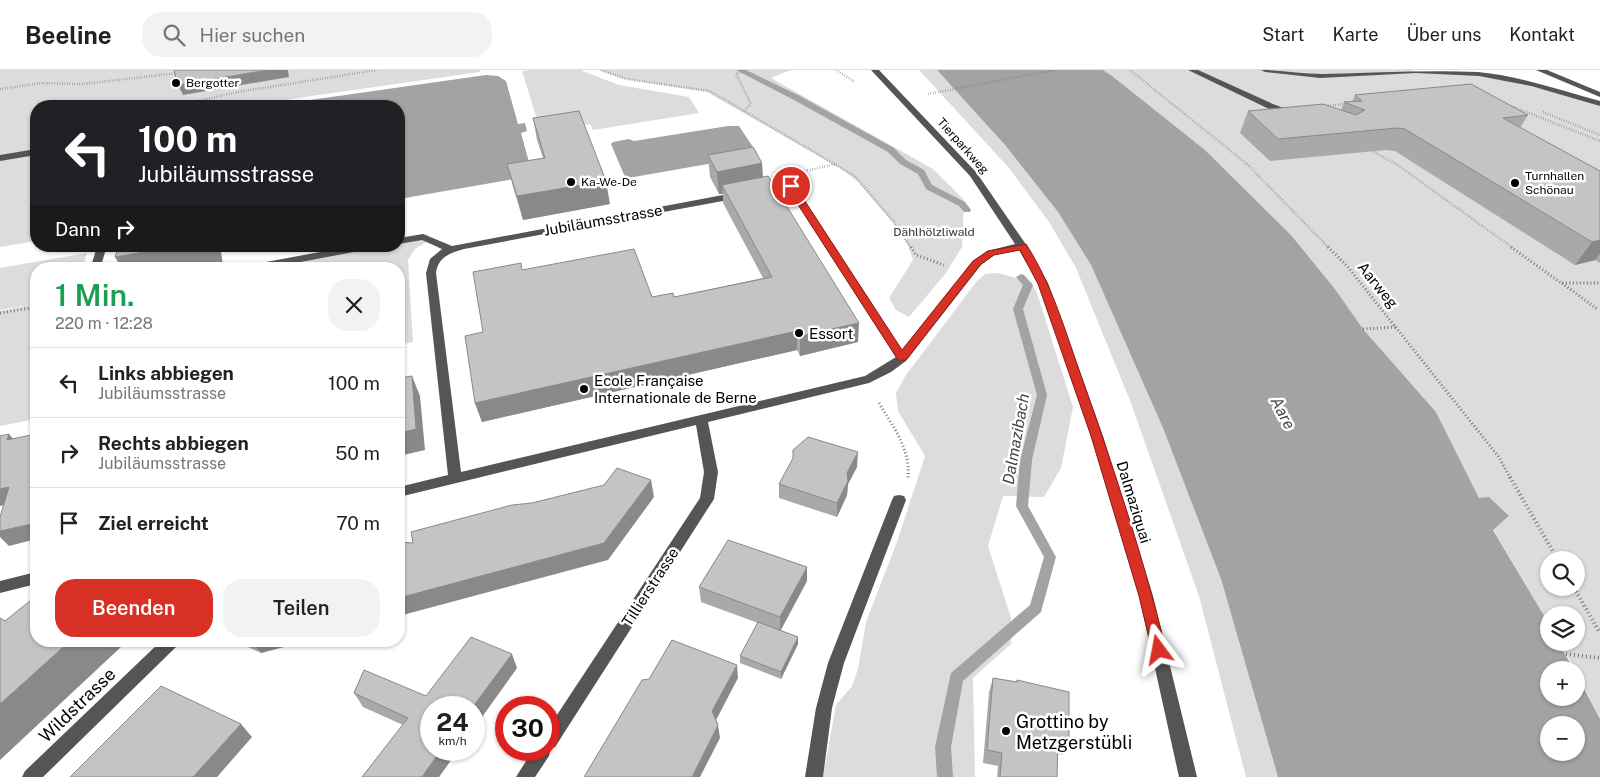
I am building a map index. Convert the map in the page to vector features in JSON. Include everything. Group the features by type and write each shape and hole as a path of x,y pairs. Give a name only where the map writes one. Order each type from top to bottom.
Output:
{"street":[{"name":"Tierparkweg","path":"875,70 973,174 1022,246"},
{"path":"1192,70 1279,109 1305,117"},
{"path":"1264,70 1320,76 1416,70 1479,74 1532,84 1600,104"},
{"path":"1540,70 1600,95"},
{"path":"0,158 30,153"},
{"name":"Jubiläumsstrasse","path":"450,249 791,186 902,358"},
{"path":"405,240 423,238 450,249"},
{"path":"405,491 869,379 902,358 977,263 991,253 1022,246"},
{"name":"Dalmaziquai","path":"1022,246 1043,284 1100,446 1146,596 1188,777"},
{"path":"450,249 433,261 431,273 455,479"},
{"path":"283,262 337,252"},
{"name":"Tillierstrasse","path":"560,724 703,505 711,481 701,420"},
{"path":"814,777 824,708 836,663 899,500"},
{"path":"0,587 30,580"},
{"name":"Wildstrasse","path":"32,777 166,647"},
{"path":"525,777 536,761"}],"path":[{"path":"202,100 238,92 377,70"},
{"path":"601,70 626,79 710,91 837,164 861,181 895,223 916,255 947,266"},
{"path":"744,111 751,104 736,74 745,70"},
{"path":"931,94 1055,70"},
{"name":"Aarweg","path":"1130,70 1247,164 1347,266 1398,327 1498,456 1553,551"},
{"path":"0,89 42,83 82,84 180,73"},
{"path":"1499,101 1600,141"},
{"path":"1279,109 1355,104"},
{"path":"1372,151 1416,177 1597,309"},
{"path":"799,175 805,171 837,164"},
{"path":"1561,283 1600,283"},
{"path":"0,313 30,307"},
{"path":"1363,329 1398,327"},
{"path":"879,403 909,456 911,467 899,500"},
{"path":"1579,596 1600,633"},
{"path":"1566,654 1600,658"}],"green space":[{"path":"0,70 480,70 480,72 283,100 30,100 30,242 0,247"},
{"path":"580,70 619,85 689,97 699,113 593,130 590,124 541,132 522,71"},
{"name":"Dählhölzliwald","path":"598,70 791,70 771,78 933,169 964,200 962,247 946,273 909,317 896,310 889,298 913,260 908,245 893,223 858,182 841,169 707,92 624,79"},
{"path":"919,70 937,70 1005,145 1058,212 1091,265 1163,428 1221,579 1278,777 1246,777 1199,596 1131,403 1076,268 1049,222 1009,168"},
{"path":"1103,70 1411,70 1424,73 1457,72 1516,83 1600,105 1600,719 1585,688 1585,661 1570,661 1564,651 1585,651 1585,606 1540,606 1540,609 1493,529 1509,517 1479,498 1436,412 1363,329 1335,289 1291,235 1205,150"},
{"path":"428,234 428,241 415,249 408,260 413,342 405,344 405,262 273,262 327,252 405,252 405,238"},
{"path":"87,253 84,262 35,262"},
{"path":"30,263 30,305 0,310 0,268"},
{"path":"998,273 1031,282 1037,293 1073,407 1061,468 1044,497 1003,496 988,546 1011,618 1011,644 973,678 975,777 823,777 836,705 852,686 858,669 866,622 897,542 925,456 898,411 896,393 906,375 977,281 985,274"},
{"path":"30,305 30,420 0,426 0,311"}],"water":[{"name":"Aare","path":"937,70 1103,70 1205,150 1291,235 1335,289 1363,329 1436,412 1479,498 1489,497 1509,516 1493,530 1540,609 1540,651 1563,651 1569,661 1540,661 1540,706 1585,706 1585,690 1600,719 1600,777 1278,777 1221,579 1163,428 1091,265 1058,212 1005,145"},
{"path":"486,75 498,76 506,81 518,124 525,123 527,131 521,133 530,166 514,179 405,198 405,100 310,100"},
{"path":"728,126 739,126 757,153 748,157 628,178 625,177 611,144 629,139 634,141"}],"building":[{"path":"174,70 268,70 178,85"},
{"path":"1471,84 1528,115 1503,118 1600,171 1600,240 1592,242 1405,129 1397,128 1278,139 1248,111 1323,104 1356,115 1365,110 1344,102 1362,101 1355,95"},
{"path":"579,111 606,181 517,196 507,164 545,158 533,118"},
{"path":"753,147 762,163 717,172 708,155"},
{"path":"768,176 859,323 800,336 797,331 475,403 465,336 483,332 473,272 521,263 522,270 634,249 652,297 673,293 674,297 772,277 722,185"},
{"path":"117,252 145,252 115,257"},
{"path":"412,376 416,429 405,432 405,377"},
{"path":"9,434 7,440 30,435 30,524 0,531 0,517 9,487 0,489 0,436"},
{"path":"808,437 858,452 847,473 848,481 837,503 779,484 793,458 793,450"},
{"path":"617,468 651,480 604,543 405,596 405,542 413,543 411,532 512,505 532,503 604,485"},
{"path":"728,540 807,567 780,617 699,587"},
{"path":"30,601 30,647 63,647 0,704 0,618 5,621"},
{"path":"758,622 798,637 781,672 740,656"},
{"path":"471,637 512,654 481,696 426,696"},
{"path":"672,640 737,665 712,711 718,725 692,777 584,777 642,680 649,679"},
{"path":"364,670 426,696 420,696 420,761 433,761 422,777 362,777 408,718 354,693"},
{"path":"993,678 1017,682 1017,680 1069,692 1069,742 1058,740 1057,777 1000,777 1002,753 987,750"},
{"path":"161,686 241,724 193,777 70,777"}],"waterway":[{"name":"Dalmazibach","path":"740,70 797,98 891,150 903,162 921,172 929,187 962,204 967,210"},
{"name":"Dalmazibach","path":"945,777 943,747 956,678 1036,608 1050,557 1022,506 1026,460 1042,395 1018,309 1028,285 1021,277"}],"place":[{"name":"Bergotter","path":"176,83"},
{"name":"Ka-We-De","path":"571,182"},
{"name":"Turnhallen Schönau","path":"1515,183"},
{"name":"Essort","path":"799,333"},
{"name":"Ecole Française Internationale de Berne","path":"584,389"},
{"name":"Grottino by Metzgerstübli","path":"1006,731"}],"route":[{"path":"791,186 902,358 967,273 983,257 991,253 1022,246 1043,284 1097,436 1146,596 1159,650"}]}
